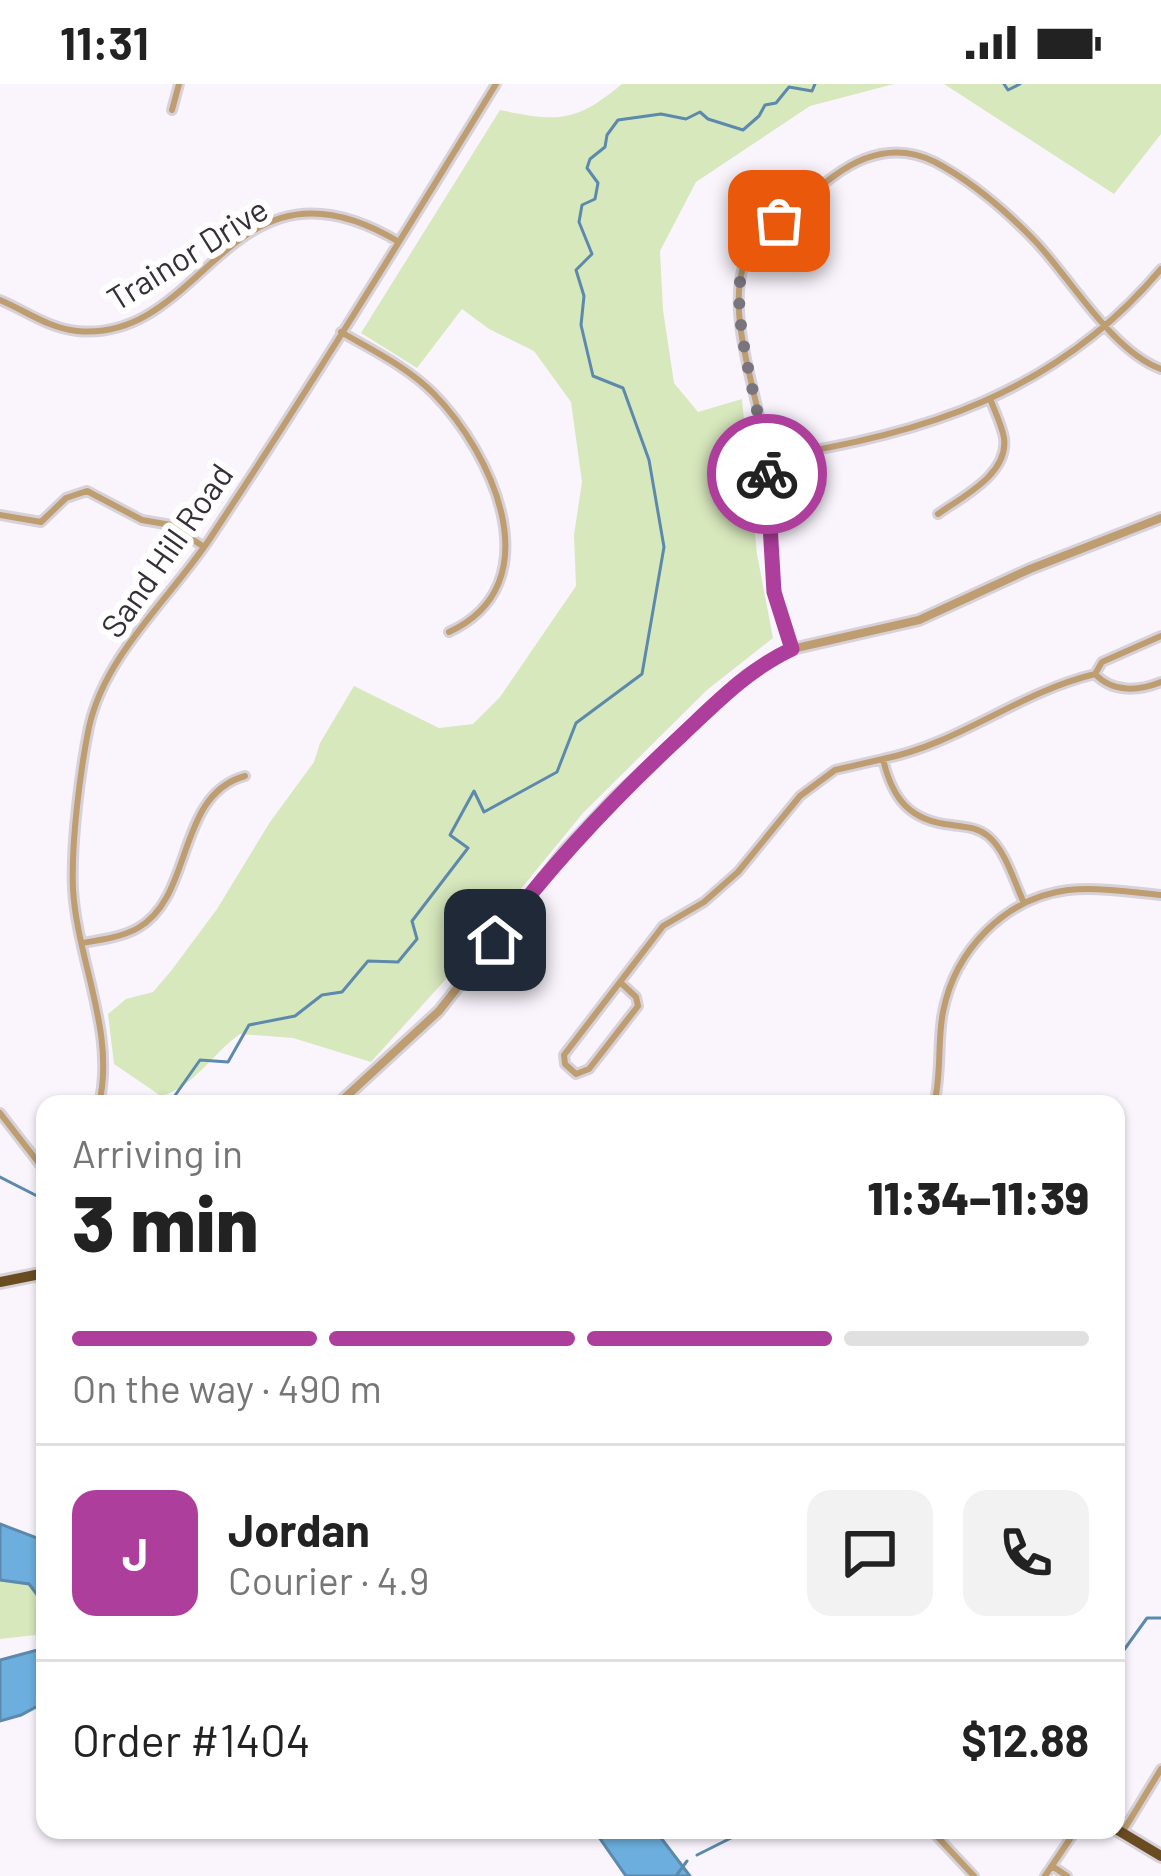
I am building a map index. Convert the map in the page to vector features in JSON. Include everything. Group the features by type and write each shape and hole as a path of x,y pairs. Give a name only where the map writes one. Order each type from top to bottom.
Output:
{"highway":[{"path":"0,1282 36,1275"},
{"path":"1125,1835 1161,1856"}],"street":[{"path":"172,110 179,84"},
{"name":"Sand Hill Road","path":"100,1095 104,1072 73,891 89,726 99,693 116,662 204,548 496,84"},
{"path":"792,649 774,592 766,458 740,311 740,279 759,239 854,161 896,151 934,162 961,178 1034,240 1132,353 1161,370"},
{"name":"Trainor Drive","path":"0,300 56,327 109,330 161,303 252,232 288,216 345,215 399,242"},
{"path":"766,458 877,437 991,401 1106,324 1161,269"},
{"path":"341,332 430,389 460,424 501,502 506,545 499,576 481,611 449,632"},
{"path":"938,514 985,480 998,462 1004,437 991,401"},
{"path":"0,515 41,522 66,498 87,491 142,520 171,525 204,548"},
{"path":"348,1095 439,1011 565,850 614,798 747,675 792,649 919,620 1030,569 1161,518"},
{"path":"620,982 637,997 638,1006 590,1070 576,1074 565,1064 564,1055 620,982 663,926 704,902 738,872 817,781 835,770 930,748 1015,701 1095,674 1102,662 1161,636"},
{"path":"1095,674 1102,682 1142,690 1161,682"},
{"path":"883,758 890,788 906,810 924,820 982,831 993,840 1024,903"},
{"path":"82,943 129,932 148,921 164,900 208,805 228,781 245,776"},
{"path":"935,1095 943,1013 960,964 984,932 1024,903 1065,891 1161,895"},
{"path":"0,1113 36,1159"},
{"path":"1125,1822 1161,1768"},
{"path":"939,1839 974,1876"},
{"path":"1045,1876 1070,1839"},
{"path":"1052,1866 1067,1876"}],"green space":[{"path":"622,84 894,84 810,106 696,182 660,251 674,383 698,412 742,399 757,554 773,638 707,690 583,813 455,969 371,1062 293,1038 240,1034 193,1078 160,1095 114,1064 108,1014 126,999 153,992 171,971 314,762 354,686 439,728 473,724 500,697 576,586 574,535 582,482 571,402 534,351 489,329 462,309 417,368 361,333 500,110 552,117 591,106"},
{"path":"944,84 1161,84 1161,134 1114,194"},
{"path":"0,1580 29,1584 36,1593 36,1635 0,1639"}],"water":[{"path":"0,1524 36,1538 36,1593 29,1584 0,1580"},
{"path":"36,1650 36,1707 0,1721 0,1660"},
{"path":"600,1839 662,1839 690,1876 626,1876"}],"waterway":[{"path":"175,1095 200,1060 228,1062 249,1025 295,1016 322,995 342,992 368,961 398,962 417,939 412,921 468,848 450,835 474,791 484,812 557,772 576,723 642,674 664,547 649,460 623,388 593,376 581,325 584,296 576,270 592,254 579,222 582,205 595,199 598,183 587,168 605,147 618,120 661,114 686,119 700,112 743,130 789,87 812,91 815,84"},
{"path":"1004,84 1008,90 1020,84"},
{"path":"0,1177 36,1195"},
{"path":"1125,1649 1147,1618 1161,1618"},
{"path":"697,1855 729,1839"},
{"path":"676,1876 687,1861"}],"way so far":[{"path":"767,474 740,311 740,279 746,258 779,221"}],"route":[{"path":"495,940 565,850 614,798 747,675 792,649 774,592 767,474"}]}
